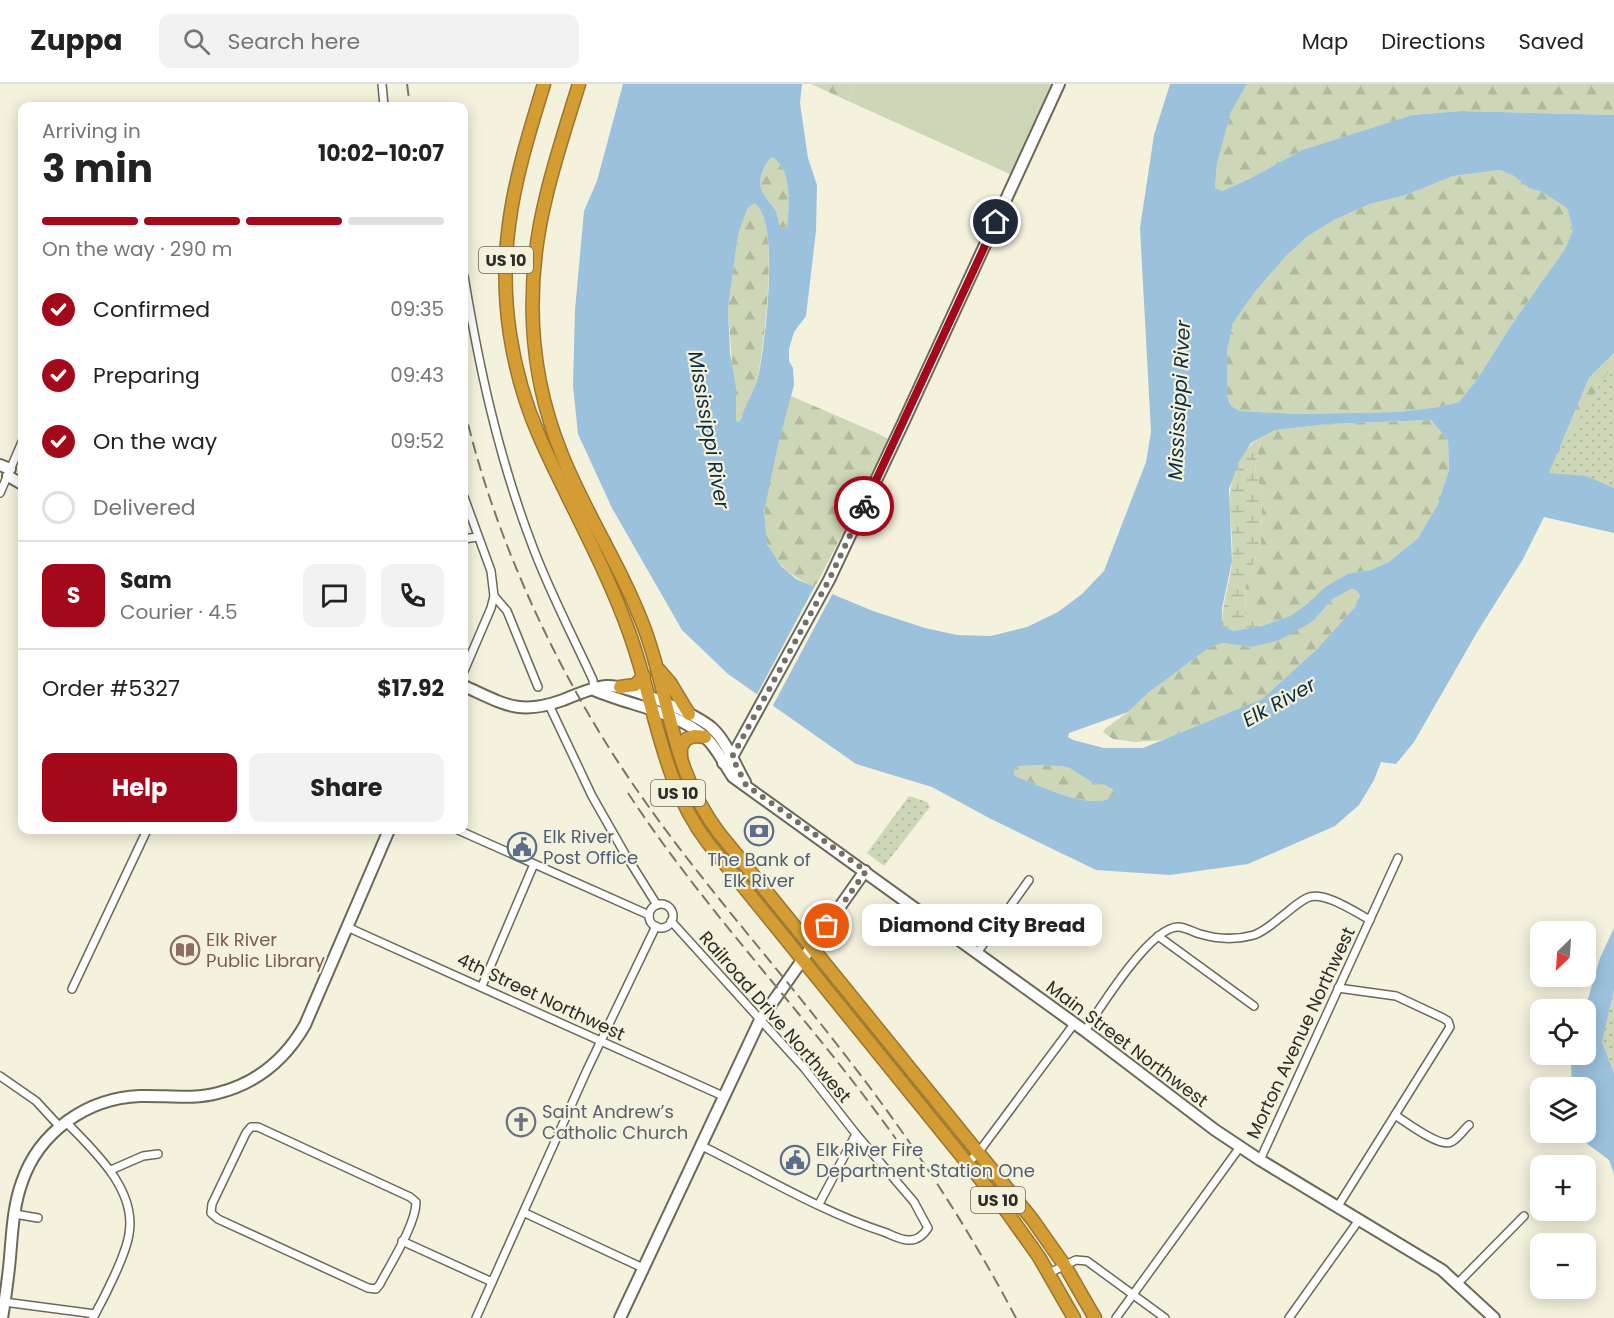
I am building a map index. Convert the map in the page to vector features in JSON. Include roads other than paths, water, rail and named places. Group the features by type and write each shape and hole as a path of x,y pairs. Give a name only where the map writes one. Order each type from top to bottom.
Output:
{"highway":[{"name":"US 10","path":"544,84 517,180 508,226 506,276 509,331 532,419 609,581 627,626 644,676 676,790 692,820 708,843 1027,1239 1074,1318"},
{"name":"US 10","path":"579,84 553,169 538,236 532,300 534,349 544,403 562,454 637,609 658,668 681,764 691,787 713,825 1032,1219 1065,1266 1095,1318"},
{"path":"658,668 671,684 689,714"},
{"path":"620,687 635,685 644,676"},
{"path":"681,764 681,747 686,739 695,736 705,737"}],"street":[{"path":"382,84 384,102"},
{"path":"728,760 742,739 829,580 1059,84"},
{"path":"468,298 486,396 508,475 531,545 593,680 594,690"},
{"path":"0,493 5,474 18,450"},
{"path":"5,474 18,482"},
{"path":"468,509 491,571 494,596 468,662"},
{"path":"468,538 477,537"},
{"path":"494,596 507,611 538,687"},
{"name":"Main Street Northwest","path":"468,688 513,707 528,709 549,705 609,686 620,687 650,698 705,737 728,760"},
{"name":"Main Street Northwest","path":"594,690 654,711 667,710 689,714 712,728 720,738 733,777 866,871 1085,1031 1169,1096 1260,1160 1442,1270 1494,1318"},
{"path":"549,705 592,796 625,854 657,904 668,906 672,916 671,921 664,927 656,926 650,920 650,910 657,904"},
{"path":"720,738 729,741 742,739"},
{"path":"72,988 145,834"},
{"path":"2,1318 18,1195 27,1168 43,1143 63,1124 87,1108 112,1100 139,1096 215,1094 250,1081 278,1062 292,1046 305,1025 387,834"},
{"path":"467,834 649,915"},
{"name":"Morton Avenue Northwest","path":"1260,1160 1398,858"},
{"path":"482,986 534,864"},
{"path":"620,1318 760,1020 866,871"},
{"path":"977,953 1029,880"},
{"path":"1085,1031 1132,964 1158,936 1170,929 1177,927 1202,935 1228,939 1254,935 1268,928 1304,899 1314,896 1327,898 1370,920"},
{"name":"Railroad Drive Northwest","path":"671,921 805,1069 914,1202 928,1228 918,1239 909,1240 848,1219 819,1204"},
{"path":"476,1318 656,926"},
{"name":"4th Street Northwest","path":"347,927 723,1096"},
{"path":"1158,936 1254,1006"},
{"path":"1338,988 1396,996 1443,1018 1450,1024 1449,1031 1338,1206"},
{"path":"968,1163 978,1153 1074,1024"},
{"path":"0,1076 36,1101 111,1170 129,1211 130,1231 128,1241 94,1316 4,1302"},
{"path":"1395,1116 1433,1139 1446,1144 1454,1141 1469,1125"},
{"path":"251,1127 258,1127 410,1197 416,1202 416,1210 402,1241 380,1284 376,1289 368,1288 229,1224 211,1213 212,1204 246,1133 251,1127"},
{"path":"700,1145 819,1204 856,1134"},
{"name":"Morton Avenue Northwest","path":"1116,1318 1240,1146"},
{"path":"111,1170 143,1156 158,1154"},
{"path":"525,1213 643,1268"},
{"path":"15,1214 38,1218"},
{"path":"1458,1283 1524,1216"},
{"path":"1289,1318 1359,1220"},
{"path":"402,1241 492,1282"},
{"path":"1049,1273 1076,1260 1087,1261 1165,1318"}],"water":[{"path":"623,84 802,84 800,103 808,158 817,185 816,231 806,316 794,332 789,349 794,385 777,449 764,512 767,544 781,566 796,579 873,611 925,628 957,635 991,636 1027,627 1058,612 1082,594 1104,571 1146,462 1151,432 1140,228 1154,135 1170,84 1247,84 1231,112 1217,164 1215,188 1222,191 1302,150 1412,115 1461,111 1614,115 1614,353 1589,378 1549,473 1586,476 1614,488 1614,533 1544,517 1523,559 1476,634 1414,742 1396,764 1381,762 1374,780 1359,805 1335,826 1248,864 1170,875 1096,870 991,819 932,787 856,764 728,674 682,630 612,508 578,434 573,386 575,310 584,211 597,181","holes":["772,157 779,163 787,179 788,219 787,227 782,229 776,211 761,189 762,173","1500,170 1567,208 1573,230 1565,249 1514,321 1478,378 1459,402 1399,412 1298,414 1240,411 1231,406 1227,396 1227,351 1233,323 1254,293 1285,257 1308,236 1336,219 1370,204 1406,195 1453,176","754,203 762,213 767,232 769,256 767,313 758,377 738,422 736,420 736,388 730,353 728,308 738,235 747,209","1431,420 1448,440 1449,470 1438,504 1418,538 1389,562 1371,570 1347,574 1325,587 1290,616 1262,626 1233,631 1222,625 1222,608 1232,561 1229,489 1239,462 1251,443 1275,430 1329,424","1351,589 1356,590 1360,595 1355,607 1317,649 1262,699 1143,748 1104,748 1068,737 1069,733 1128,712 1148,693 1210,647 1223,643 1251,647 1280,640 1312,622 1333,599","1043,765 1068,767 1093,783 1105,785 1113,790 1114,796 1093,801 1066,796 1017,777 1014,769 1018,766"]},
{"path":"1614,928 1614,989 1602,1042 1614,1073 1614,1174 1609,1160 1586,1143 1596,1143 1596,1077 1572,1077 1571,1065 1596,1065 1596,999 1588,999 1591,987 1596,987 1596,972"}],"railway":[{"path":"407,84 409,102"},
{"path":"468,422 493,507 512,558 557,657 610,750 639,793 716,895 823,1027 895,1122 959,1218 1016,1318"},
{"path":"628,793 692,882 830,1052 896,1139"}],"place":[{"name":"The Bank of Elk River","path":"759,831"},
{"name":"Elk River Post Office","path":"522,847"},
{"name":"Diamond City Bread","path":"827,926"},
{"name":"Elk River Public Library","path":"185,950"},
{"name":"Saint Andrew’s Catholic Church","path":"521,1122"},
{"name":"Elk River Fire Department Station One","path":"795,1160"}],"water label":[{"name":"Mississippi River","path":"1179,400"},
{"name":"Mississippi River","path":"709,430"},
{"name":"Elk River","path":"1279,702"}]}
